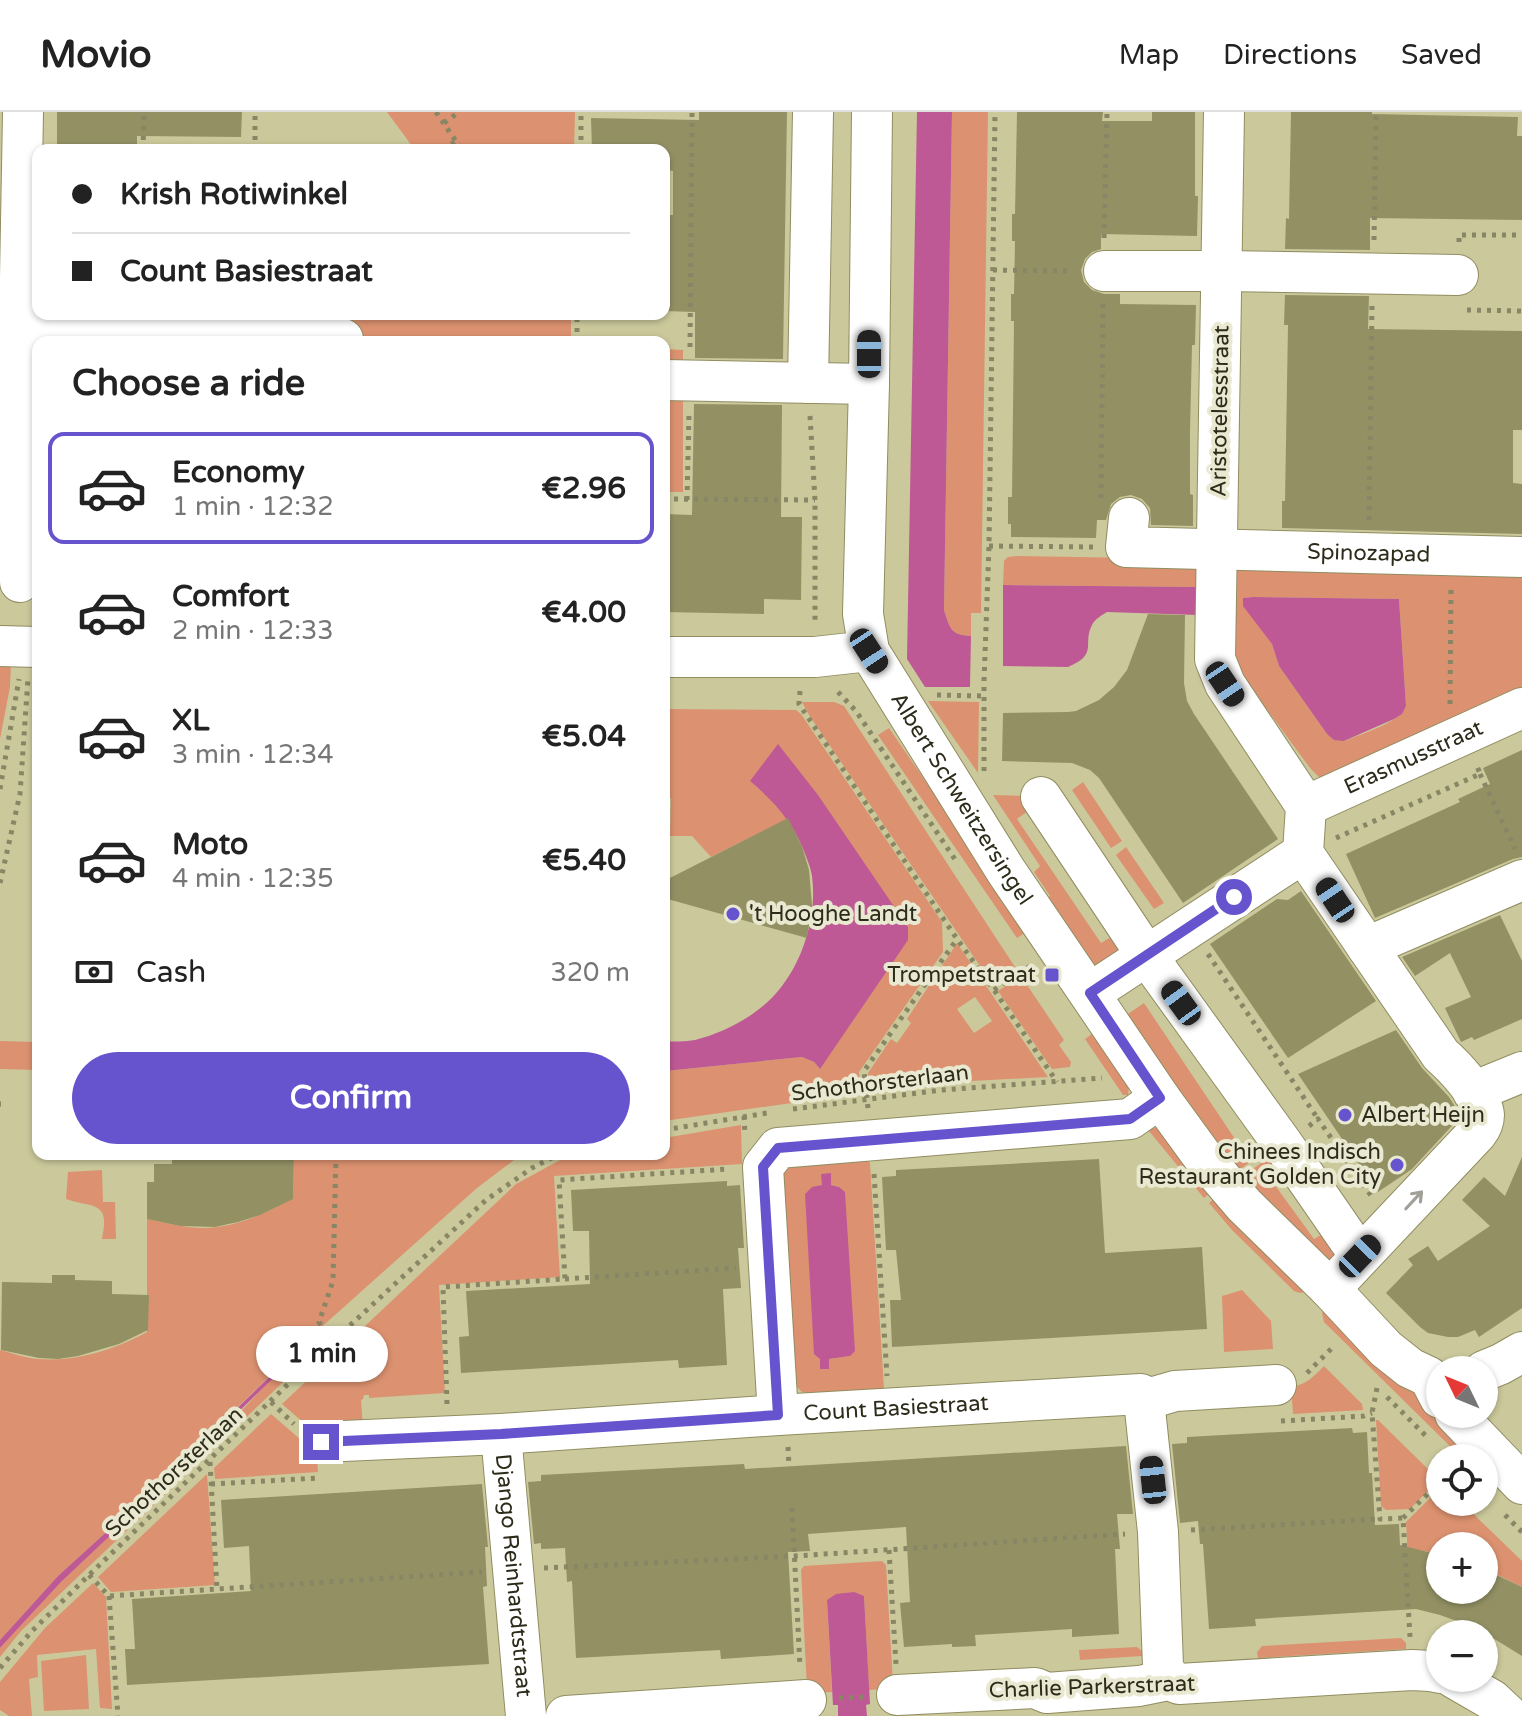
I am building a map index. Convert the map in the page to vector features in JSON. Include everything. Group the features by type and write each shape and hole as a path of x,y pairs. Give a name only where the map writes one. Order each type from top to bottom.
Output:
{"street":[{"path":"20,582 10,333 23,112"},
{"path":"808,383 813,112"},
{"name":"Albert Schweitzersingel","path":"872,112 863,614 869,651 1006,871 1203,1157 1244,1205 1386,1349 1426,1378"},
{"name":"Aristotelesstraat","path":"1224,112 1215,659 1225,684 1306,806"},
{"path":"1104,271 1458,275"},
{"path":"10,333 107,336"},
{"path":"677,380 869,384"},
{"path":"1119,522 1217,551"},
{"name":"Spinozapad","path":"1217,551 1522,557"},
{"path":"670,658 807,674 869,651"},
{"name":"Erasmusstraat","path":"1306,806 1522,708"},
{"path":"1041,797 1147,956 1360,1256"},
{"path":"1306,806 1303,853 1441,1055 1453,1065 1473,1092 1484,1115 1477,1133 1330,1289"},
{"path":"1090,993 1303,853"},
{"path":"1367,947 1519,866"},
{"path":"1473,1092 1522,1072"},
{"path":"778,1415 763,1167 778,1148 1130,1119 1160,1098"},
{"path":"1498,1365 1522,1352"},
{"name":"Count Basiestraat","path":"321,1442 501,1434 1141,1394 1144,1400 1175,1391 1276,1385"},
{"path":"1144,1400 1158,1532 1163,1666 1169,1680"},
{"path":"1468,1428 1522,1484"},
{"name":"Django Reinhardtstraat","path":"501,1434 526,1716"},
{"name":"Charlie Parkerstraat","path":"899,1695 1035,1688 1047,1693 1139,1686 1169,1680 1179,1684 1426,1673"},
{"path":"1475,1692 1492,1700 1509,1716"},
{"path":"566,1716 804,1700"}],"path":[{"path":"143,144 144,112"},
{"path":"255,112 255,144"},
{"path":"436,112 458,144"},
{"path":"443,123 459,112"},
{"path":"581,112 581,144"},
{"path":"687,500 677,380 692,112"},
{"name":"Albert Schweitzersingel","path":"989,777 984,771 984,681 995,112"},
{"path":"989,546 1119,522 1104,271 1107,112"},
{"path":"1368,553 1376,112"},
{"path":"452,144 456,141"},
{"path":"1458,275 1459,235 1522,235"},
{"path":"993,270 1104,271"},
{"path":"808,383 815,500 807,674 799,704 1057,1082"},
{"path":"670,499 815,500"},
{"path":"1450,741 1452,555"},
{"path":"0,789 19,683 19,646"},
{"path":"1480,774 1519,866"},
{"path":"1189,926 1318,1119"},
{"path":"994,990 1034,964"},
{"name":"Schothorsterlaan","path":"790,1110 941,1090 1102,1078"},
{"name":"Schothorsterlaan","path":"670,1129 775,1112"},
{"path":"333,1341 319,1322 333,1281 336,1160"},
{"name":"Schothorsterlaan","path":"0,1668 32,1631 89,1575 333,1341 486,1200 547,1160"},
{"path":"565,1279 559,1180 763,1167"},
{"path":"449,1437 443,1287 769,1266"},
{"path":"1377,1388 1372,1413 1380,1519"},
{"path":"209,1461 217,1589"},
{"path":"109,1596 1403,1518 1426,1496"},
{"path":"792,1508 804,1700 899,1695 889,1550"},
{"path":"1403,1518 1426,1633"},
{"path":"89,1575 109,1596 118,1716"}],"shaded area":[{"path":"387,112 575,112 574,144 411,144"},
{"path":"917,112 952,112 944,610 952,629 971,636 970,687 925,687 907,659"},
{"path":"952,112 988,112 981,613 971,613 971,636 952,629 944,610"},
{"path":"348,320 571,320 571,336 347,336"},
{"path":"670,349 683,350 683,492 670,492"},
{"path":"1017,556 1193,559 1198,560 1198,587 1003,585 1004,561"},
{"path":"1233,566 1522,569 1522,696 1320,778 1252,689 1233,656","holes":["1243,598 1399,599 1406,706 1388,723 1345,741 1327,734 1279,666 1272,644"]},
{"path":"1003,585 1198,587 1198,615 1107,612 1092,625 1087,653 1078,662 1068,667 1003,666"},
{"path":"1243,598 1399,599 1406,706 1402,714 1344,741 1334,740 1279,666 1272,644 1243,606"},
{"path":"0,663 11,663 10,687 0,739"},
{"path":"928,701 979,702 978,773"},
{"path":"802,702 834,702 844,706 1017,970 993,985"},
{"path":"670,709 796,710 942,922 943,952 859,1072 862,1093 670,1120 670,1070 802,1057 819,1068 818,795 750,781 788,819 711,857 692,836 670,836"},
{"path":"889,728 1028,931 1017,938 878,735"},
{"path":"778,744 818,795 908,927 908,940 820,1069 814,1062 802,1057 670,1070 670,1042 691,1041 707,1036 731,1027 754,1013 782,986 808,934 813,905 810,867 791,826 777,807 750,781"},
{"path":"1083,782 1122,841 1111,848 1072,790"},
{"path":"993,795 1026,796 1031,809 1017,819 1101,943 1116,934 1126,944 1106,967 1093,966 1043,901 1050,896 1034,872 1040,866"},
{"path":"1126,847 1164,903 1154,909 1116,855"},
{"path":"957,943 1048,1077 953,1082 870,1091 868,1073 891,1039 897,1043 911,1023 907,1019","holes":["975,997 992,1021 974,1033 957,1009"]},
{"path":"1021,976 1064,1040 1059,1045 1071,1062 1070,1067 1052,1069 998,991"},
{"path":"1144,1003 1245,1154 1264,1142 1272,1147 1236,1172 1122,1018"},
{"path":"1096,1031 1129,1085 1128,1095 1123,1095 1085,1039"},
{"path":"0,1041 32,1042 32,1070 0,1069"},
{"path":"741,1125 742,1164 554,1176 560,1277 439,1285 445,1393 369,1398 369,1395 364,1395 361,1400 363,1428 312,1430 282,1404 516,1184 560,1160 670,1160 670,1137"},
{"path":"1153,1127 1159,1129 1214,1190 1204,1198 1149,1131"},
{"path":"1276,1153 1278,1160 1264,1170 1314,1239 1329,1230 1345,1248 1331,1261 1321,1258 1241,1177"},
{"path":"866,1159 870,1163 884,1389 809,1394 795,1385 783,1171 793,1163","holes":["831,1173 831,1185 839,1187 850,1356 829,1359 829,1368 820,1369 822,1186"]},
{"path":"294,1160 514,1160 477,1188 316,1332 319,1338 317,1350 21,1631 0,1657 0,1648 61,1582 244,1408 313,1334 147,1495 58,1576 0,1640 0,1350 33,1358 66,1359 108,1349 147,1332 147,1219 204,1228 227,1225 261,1214 293,1198"},
{"path":"102,1170 103,1202 115,1202 116,1239 102,1239 104,1218 97,1208 66,1199 68,1172"},
{"path":"831,1173 831,1185 845,1192 855,1351 850,1356 829,1359 829,1369 820,1369 820,1359 814,1354 805,1194 812,1187 822,1185 821,1174"},
{"path":"1218,1195 1305,1292 1294,1291 1232,1230 1209,1203"},
{"path":"1242,1290 1271,1321 1273,1349 1224,1352 1222,1296"},
{"path":"1327,1306 1426,1404 1426,1422 1324,1322 1322,1313"},
{"path":"314,1334 315,1337 61,1582 0,1648 0,1640 58,1576"},
{"path":"1324,1366 1362,1404 1363,1410 1293,1414 1291,1387 1309,1380"},
{"path":"271,1414 307,1445 316,1444 318,1472 215,1479 214,1468"},
{"path":"1376,1420 1426,1467 1426,1493 1410,1509 1386,1510 1381,1506"},
{"path":"1432,1428 1450,1428 1466,1444 1448,1444"},
{"path":"207,1474 215,1585 111,1592 98,1577"},
{"path":"1426,1502 1426,1516 1475,1516 1492,1532 1426,1532 1426,1551 1415,1596 1410,1595 1406,1522"},
{"path":"1498,1538 1522,1561 1522,1587 1498,1575"},
{"path":"882,1561 886,1565 893,1683 896,1688 869,1690 864,1596 827,1600 832,1692 805,1693 801,1570 804,1566"},
{"path":"93,1583 106,1597 112,1709 100,1708 96,1649 37,1655 38,1677 29,1679 32,1716 9,1716 0,1710 0,1682 45,1628"},
{"path":"854,1592 864,1596 870,1704 866,1705 867,1716 838,1716 838,1705 833,1705 827,1600 836,1594"},
{"path":"1401,1638 1406,1643 1406,1649 1258,1658 1257,1652 1262,1646"},
{"path":"1137,1647 1142,1651 1142,1656 1080,1660 1079,1650"},
{"path":"86,1655 89,1709 44,1711 41,1661"}],"building":[{"path":"57,112 242,112 241,137 137,136 137,144 57,144"},
{"path":"699,112 787,112 783,359 695,358 695,312 670,311 673,171 670,171 670,144 592,144 591,118 699,120"},
{"path":"1017,112 1103,112 1102,121 1152,121 1152,112 1195,112 1197,236 1101,234 1101,249 1085,259 1081,270 1084,282 1092,290 1120,294 1120,304 1196,305 1190,432 1193,526 1151,525 1150,508 1142,499 1131,495 1120,497 1111,504 1106,520 1097,520 1096,538 1011,537 1008,497 1012,497 1014,321 1011,321 1011,294 1014,294 1015,241 1012,241 1012,214 1015,214"},
{"path":"1291,112 1518,117 1517,136 1522,136 1522,220 1370,218 1370,250 1285,249 1286,218 1289,219"},
{"path":"1285,295 1369,296 1368,329 1522,331 1522,430 1513,430 1513,483 1522,484 1522,534 1282,528 1288,325 1284,325"},
{"path":"694,404 782,405 781,517 802,517 801,600 764,599 764,614 670,612 670,514 692,515"},
{"path":"1148,614 1185,615 1184,683 1187,701 1278,839 1183,903 1099,778 1090,770 1072,763 1002,761 1003,713 1076,711 1099,700 1127,670"},
{"path":"1522,750 1522,857 1375,918 1346,854 1460,802 1458,799 1490,784 1483,768"},
{"path":"788,818 802,846 809,870 812,905 807,938 670,900 670,878"},
{"path":"1301,891 1376,1001 1288,1058 1210,944 1277,899 1288,900"},
{"path":"1500,915 1522,961 1522,1019 1474,1040 1472,1037 1461,1042 1445,1008 1471,997 1450,953 1415,976 1402,957"},
{"path":"1396,1030 1461,1116 1412,1169 1378,1192 1298,1074"},
{"path":"1522,1157 1522,1308 1479,1337 1475,1330 1458,1337 1428,1333 1386,1293 1413,1265 1408,1259 1428,1246 1438,1261 1490,1226 1462,1200 1484,1177 1505,1196"},
{"path":"1099,1159 1105,1253 1202,1247 1207,1329 892,1347 890,1300 901,1300 896,1250 886,1250 882,1177 896,1176 896,1170"},
{"path":"172,1160 294,1160 293,1199 260,1215 215,1227 180,1226 147,1219 147,1182 154,1182 154,1164 172,1164"},
{"path":"727,1181 727,1186 740,1185 744,1248 738,1248 741,1288 723,1289 727,1365 679,1368 678,1360 461,1373 459,1337 469,1336 466,1291 590,1284 589,1231 573,1231 571,1190"},
{"path":"52,1275 75,1275 75,1280 112,1281 112,1294 149,1295 148,1330 119,1344 58,1359 1,1350 2,1282 52,1283"},
{"path":"1352,1428 1353,1433 1367,1432 1375,1525 1399,1524 1400,1545 1426,1552 1426,1604 1498,1604 1498,1576 1522,1587 1522,1656 1498,1641 1498,1620 1454,1620 1416,1609 1255,1619 1256,1626 1209,1629 1203,1544 1200,1544 1198,1521 1180,1523 1172,1444 1187,1443 1187,1437"},
{"path":"1126,1446 1133,1514 1117,1514 1120,1549 1115,1549 1119,1634 1072,1637 1072,1629 975,1635 976,1646 904,1647 900,1603 910,1602 906,1527 808,1534 810,1551 788,1552 794,1654 721,1659 720,1650 576,1658 572,1581 567,1582 565,1548 541,1549 541,1543 534,1544 528,1482 541,1481 541,1475 744,1464 745,1469"},
{"path":"482,1484 488,1547 485,1547 487,1586 483,1587 489,1664 127,1685 125,1649 135,1649 132,1599 251,1591 249,1546 224,1548 221,1500"}],"place":[{"name":"'t Hooghe Landt","path":"733,914"},
{"name":"Trompetstraat","path":"1052,975"},
{"name":"Albert Heijn","path":"1345,1115"},
{"name":"Chinees Indisch Restaurant Golden City","path":"1397,1165"}],"route":[{"path":"321,1442 501,1434 778,1415 763,1167 778,1148 1130,1119 1160,1098 1090,993 1234,897"}]}
